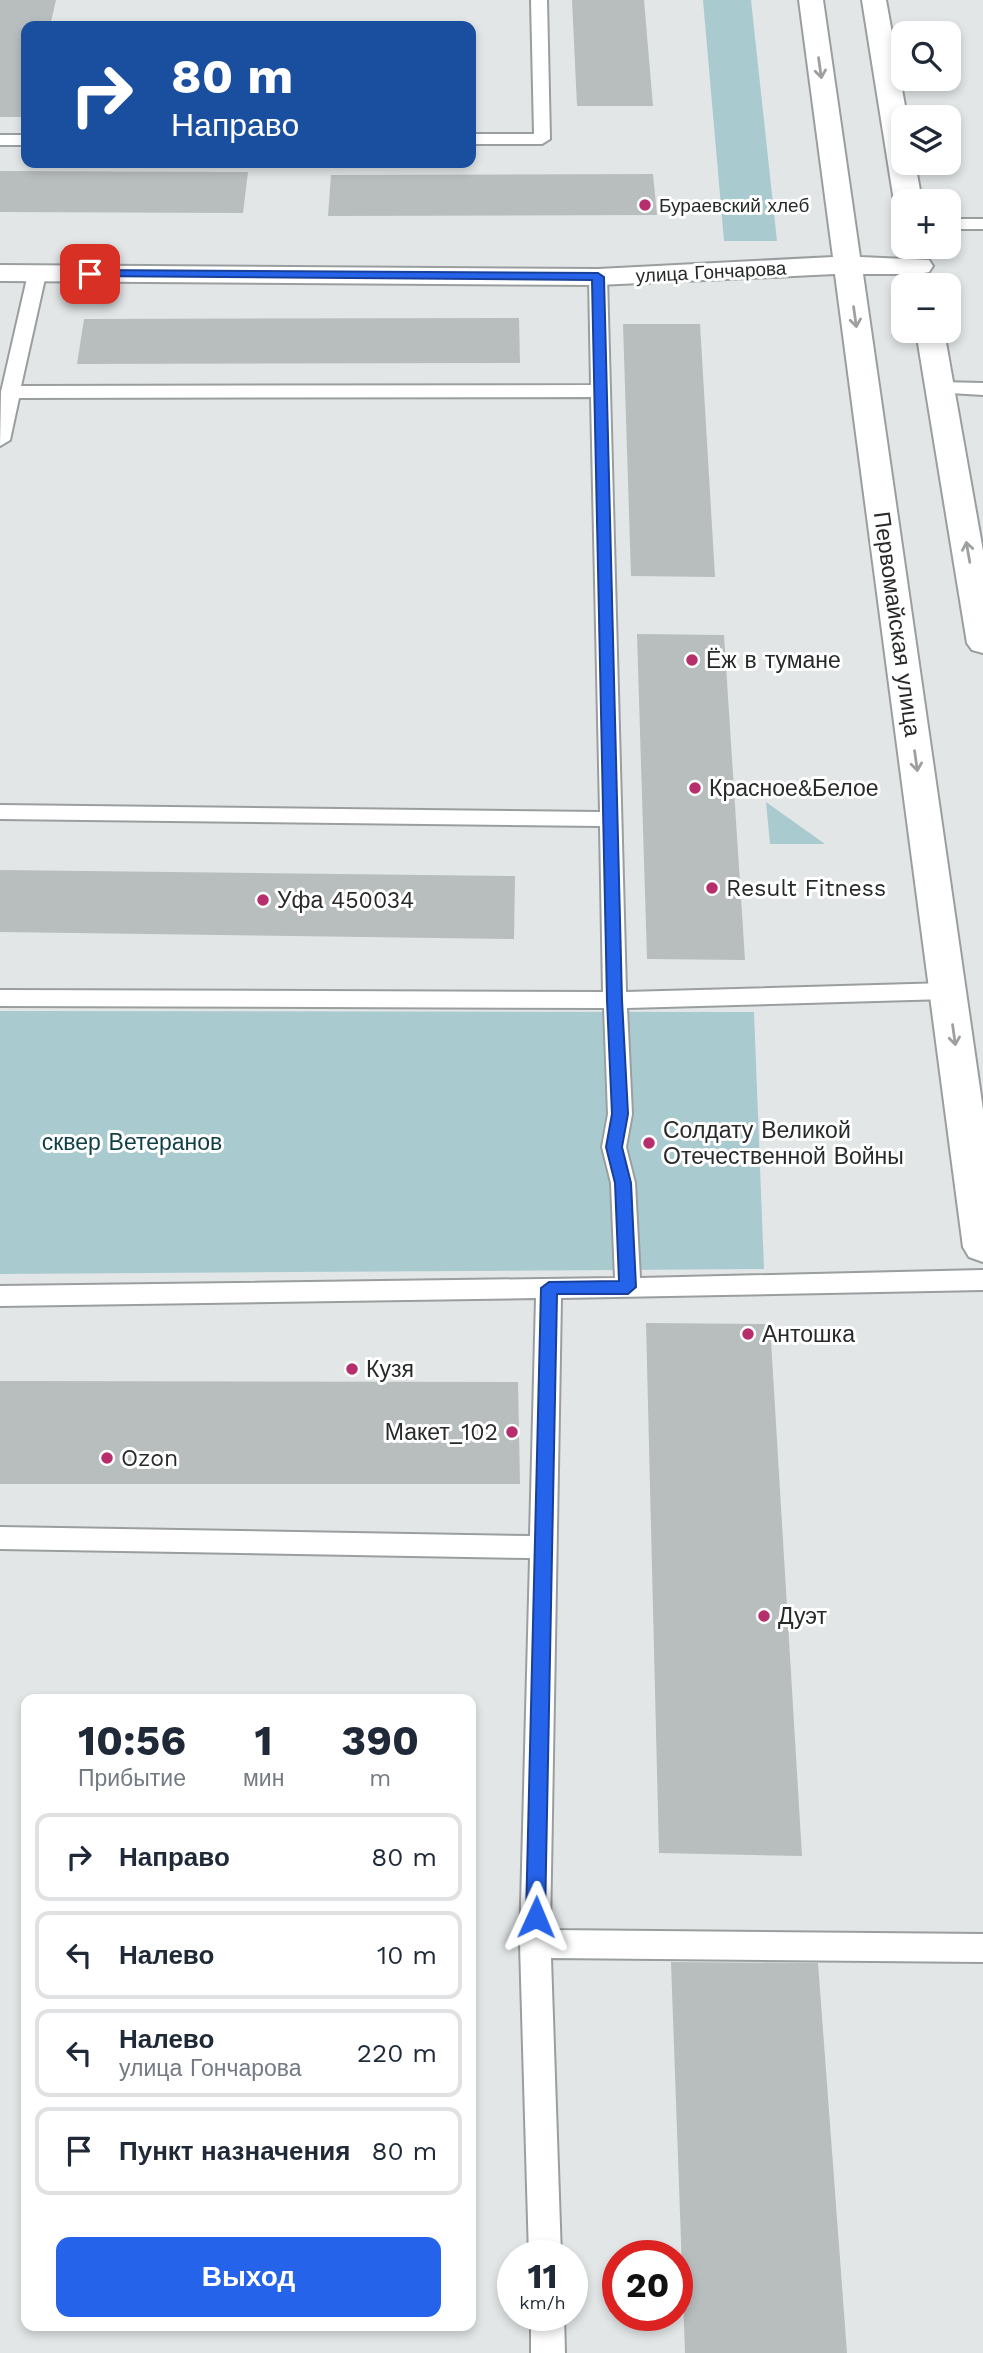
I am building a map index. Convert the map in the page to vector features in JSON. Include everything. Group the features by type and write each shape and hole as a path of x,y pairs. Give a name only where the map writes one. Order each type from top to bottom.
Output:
{"main road":[{"name":"Первомайская улица","path":"811,0 983,1247"},
{"path":"874,0 906,189"},
{"name":"улица Гончарова","path":"0,274 598,277 848,265 919,266"},
{"path":"932,343 983,643"}],"lane":[{"path":"476,139 542,139 539,0"},
{"path":"0,140 21,140"},
{"path":"961,224 983,224"},
{"path":"0,440 37,274"},
{"path":"598,277 610,820 620,1114 614,1147 623,1183 628,1287"},
{"path":"940,388 983,389"},
{"path":"10,392 601,391"},
{"path":"0,813 610,820"},
{"path":"0,998 615,1000 947,991"},
{"path":"0,1296 983,1280"},
{"path":"544,2240 535,1944 549,1288"},
{"path":"0,1538 544,1547"},
{"path":"535,1944 983,1948"},
{"path":"547,2331 548,2353"}],"green space":[{"path":"703,0 751,0 777,241 724,241"},
{"path":"766,802 825,844 770,844"},
{"name":"сквер Ветеранов","path":"0,1011 754,1012 764,1269 0,1274"}],"building":[{"path":"0,0 56,0 51,21 21,21 21,117 0,117"},
{"path":"572,0 644,0 653,106 577,106"},
{"path":"0,171 248,172 243,213 0,212"},
{"path":"653,174 657,215 328,216 331,175"},
{"path":"519,318 520,363 77,364 84,319"},
{"path":"623,324 700,324 715,577 631,576"},
{"path":"637,634 724,635 745,960 647,959"},
{"path":"0,870 515,876 514,939 0,932"},
{"path":"646,1323 770,1324 802,1856 659,1853"},
{"path":"0,1381 518,1382 520,1484 0,1484"},
{"path":"671,1962 818,1963 847,2353 685,2353 684,2331 693,2331 693,2240 681,2240"}],"place":[{"name":"Бураевский хлеб","path":"645,205"},
{"name":"Ёж в тумане","path":"692,660"},
{"name":"Красное&Белое","path":"695,788"},
{"name":"Result Fitness","path":"712,888"},
{"name":"Уфа 450034","path":"263,900"},
{"name":"Солдату Великой Отечественной Войны","path":"649,1143"},
{"name":"Антошка","path":"748,1334"},
{"name":"Кузя","path":"352,1369"},
{"name":"Макет_102","path":"512,1432"},
{"name":"Ozon","path":"107,1458"},
{"name":"Дуэт","path":"764,1616"}],"route":[{"path":"90,274 598,277 620,1114 614,1147 623,1183 628,1287 549,1288 536,1917"}]}
